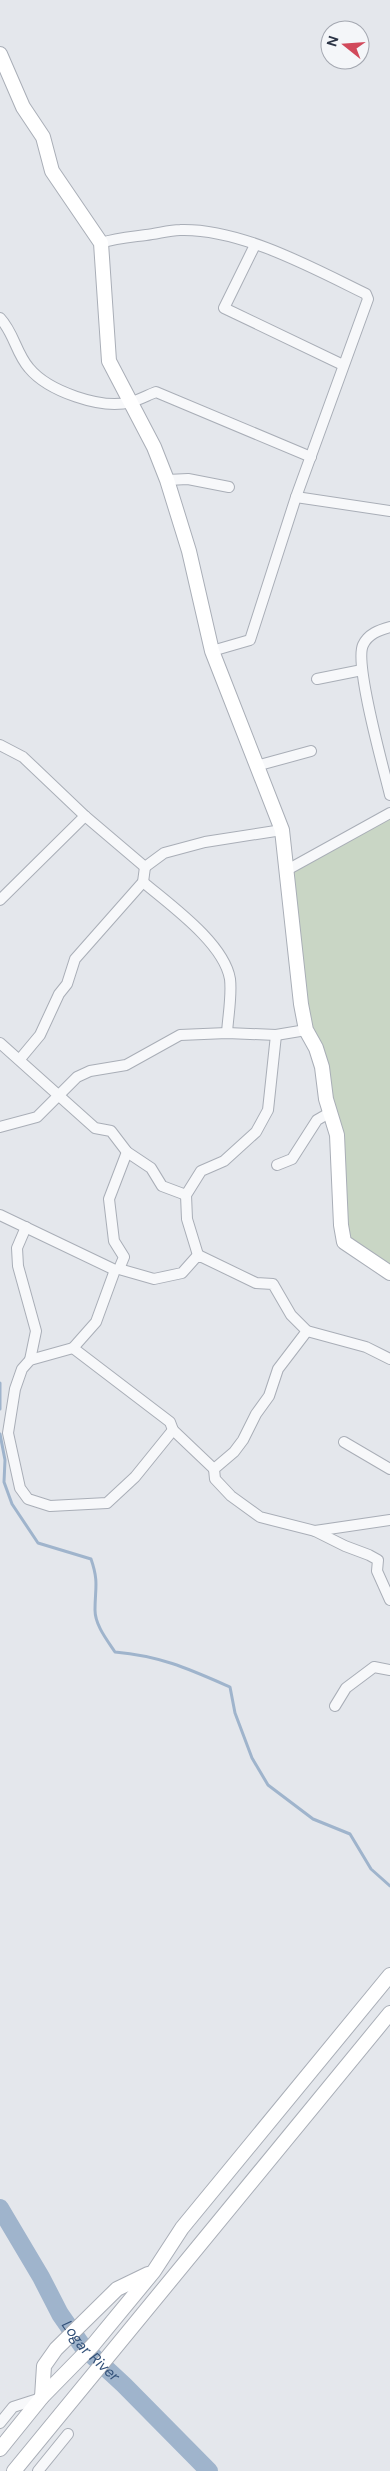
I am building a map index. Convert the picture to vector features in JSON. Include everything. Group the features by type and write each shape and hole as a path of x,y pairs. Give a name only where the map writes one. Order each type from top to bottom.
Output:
{"main road":[{"path":"0,54 23,107 43,137 52,171 101,243 109,361 154,447 167,480 189,551 212,651 282,830 306,1030 316,1048 322,1067 330,1112 337,1135 341,1225 344,1242 390,1273"},
{"path":"0,2449 42,2397 93,2345 154,2271 182,2228 390,1975"},
{"path":"14,2471 390,2013"},
{"path":"42,2397 44,2366 56,2349 117,2289 154,2271"}],"street":[{"path":"101,243 115,238 180,230 211,232 255,244 305,264 366,294 368,299 342,365 296,497 250,640 212,651"},
{"path":"255,244 224,308 342,365"},
{"path":"0,318 10,331 28,367 36,375 76,398 106,403 130,403 156,392 311,457"},
{"path":"167,480 188,479 229,487"},
{"path":"296,497 390,511"},
{"path":"390,627 374,631 362,646 362,670 390,795"},
{"path":"317,679 362,670"},
{"path":"0,745 23,757 85,816 145,867"},
{"path":"256,766 311,751"},
{"path":"287,870 390,813"},
{"path":"0,900 85,816"},
{"path":"20,1059 40,1035 60,994 67,984 75,959 143,882 145,867 164,853 205,842 282,830"},
{"path":"143,882 201,932 220,954 230,978 227,1033"},
{"path":"0,1127 37,1117 76,1077 90,1071 126,1065 180,1035 227,1033 276,1035 306,1030"},
{"path":"276,1035 268,1110 256,1132 224,1161 200,1171 186,1195 187,1219 198,1255 256,1283 273,1284 292,1315 307,1331 366,1347 390,1359"},
{"path":"0,1043 95,1128 111,1131 128,1152 151,1168 162,1186 186,1195"},
{"path":"277,1165 292,1159 317,1120 330,1112"},
{"path":"128,1152 109,1199 114,1240 124,1257 117,1269 96,1322 73,1348 30,1360 22,1368 4,1434 20,1488 28,1499 50,1506 68,1506 107,1502 145,1466 173,1430"},
{"path":"0,1215 117,1269 154,1279 182,1273 198,1255"},
{"path":"26,1227 17,1248 18,1266 36,1332 30,1360"},
{"path":"214,1469 234,1452 243,1440 256,1414 269,1396 278,1369 307,1331"},
{"path":"73,1348 170,1422 173,1430 214,1469 215,1479 231,1496 260,1517 315,1531 345,1546 370,1554 378,1560 377,1571 390,1600"},
{"path":"344,1442 390,1469"},
{"path":"315,1531 390,1520"},
{"path":"335,1706 346,1688 374,1667 390,1670"},
{"path":"0,2423 13,2407 42,2397"},
{"path":"38,2471 68,2434"}],"green space":[{"path":"390,813 390,1273 344,1242 337,1135 306,1030 287,870"}],"waterway":[{"path":"0,1383 0,1409"},
{"path":"0,1434 5,1460 4,1482 12,1504 38,1543 91,1559 96,1579 95,1610 97,1621 115,1652 161,1660 230,1687 235,1713 252,1758 268,1785 313,1819 350,1834 371,1869 390,1886"},
{"name":"Logar River","path":"0,2208 41,2277 60,2314 83,2347 124,2385 209,2471"}]}
